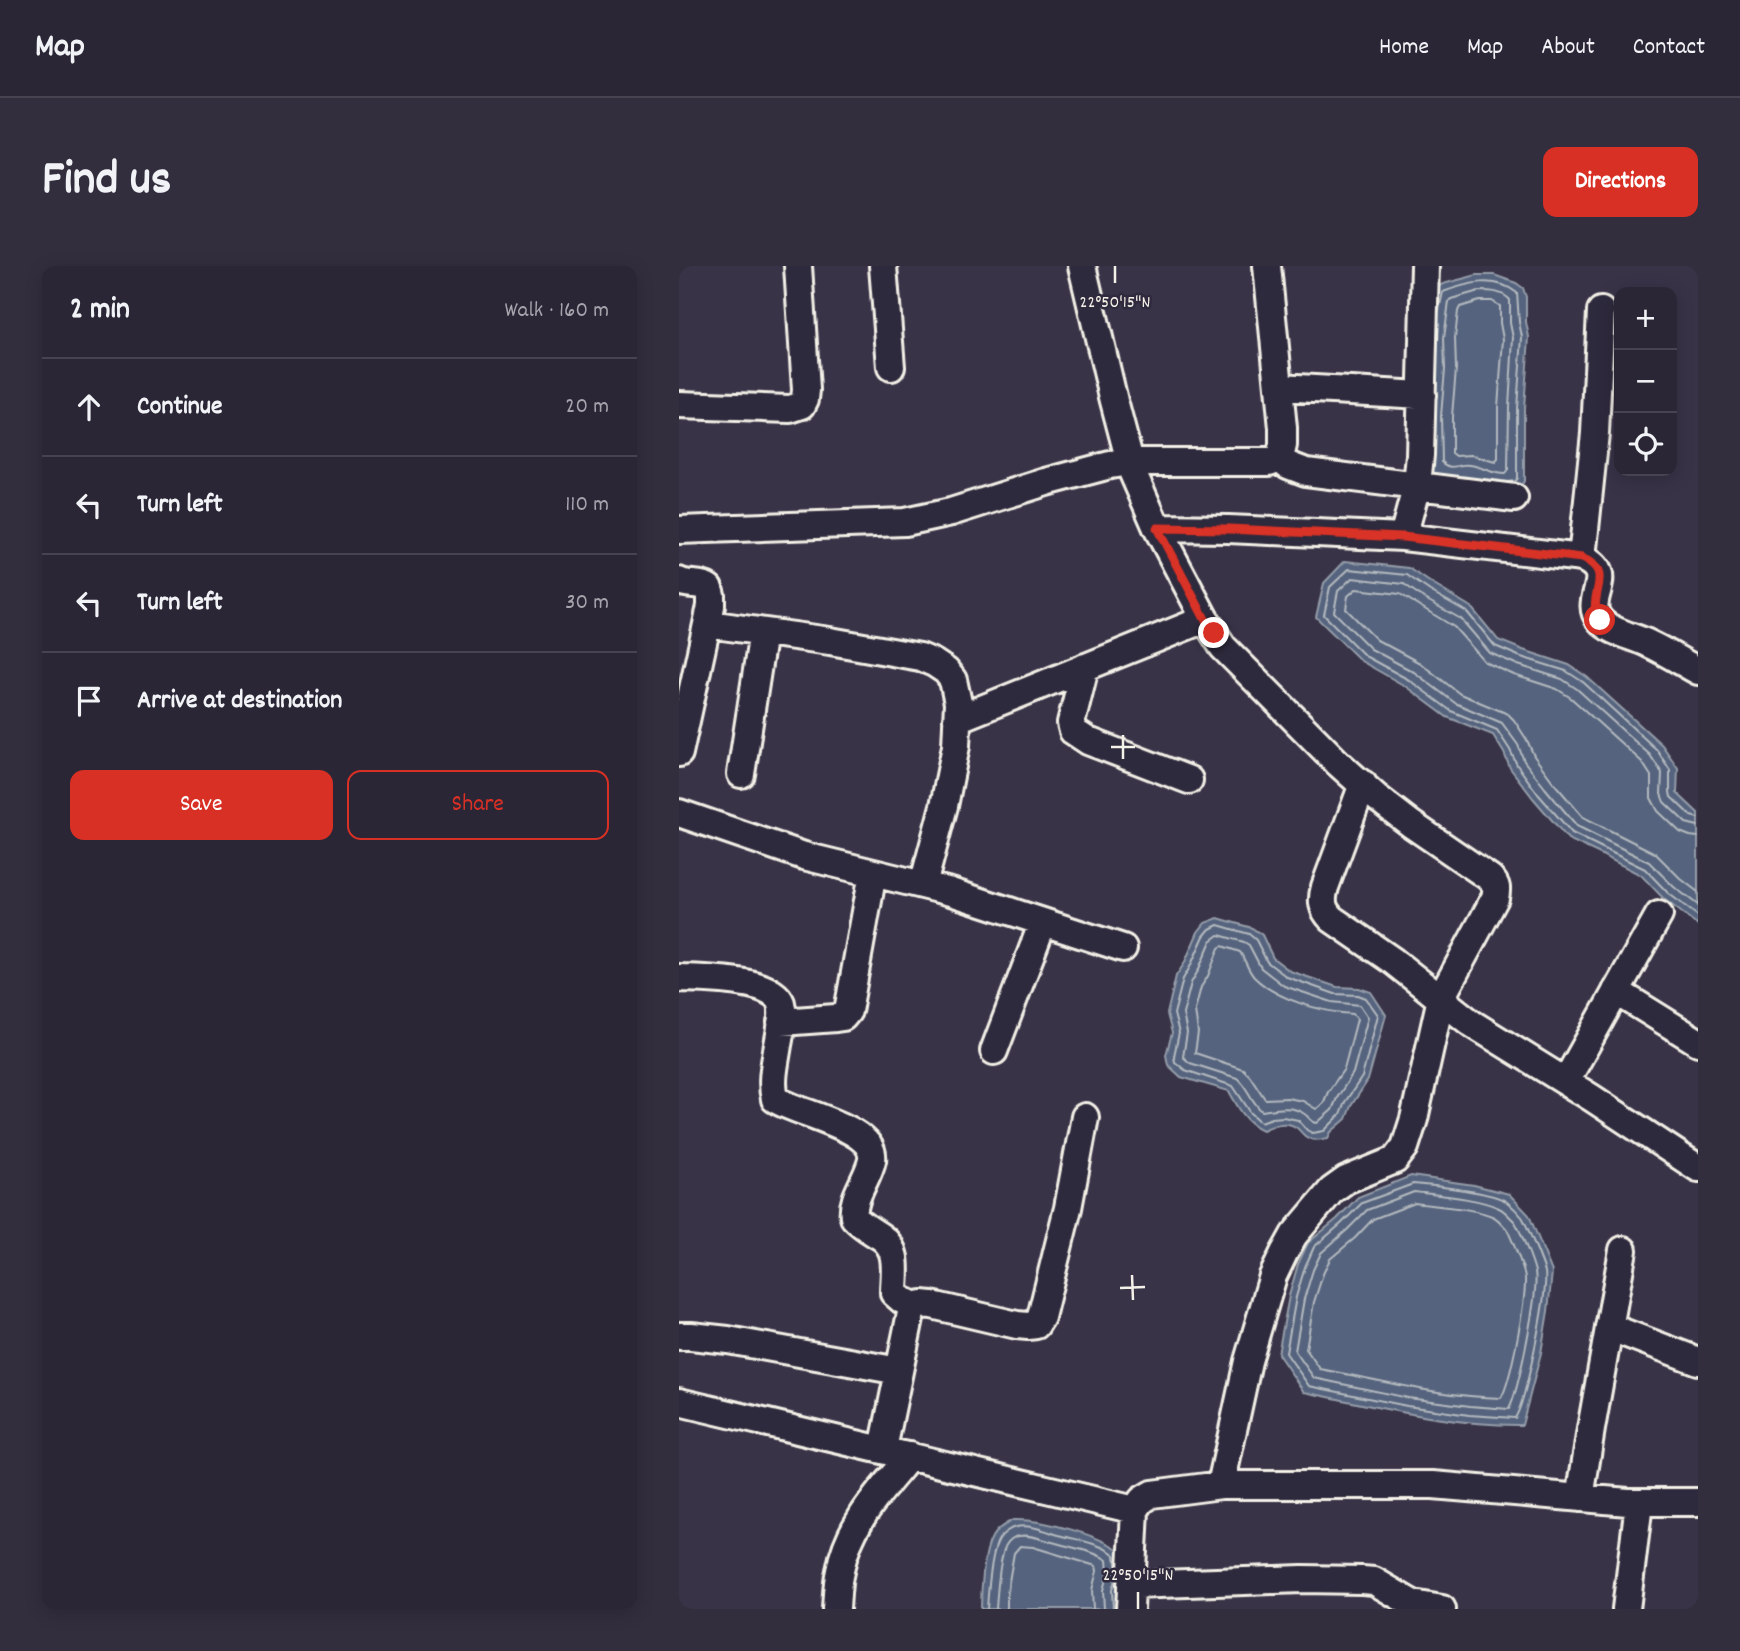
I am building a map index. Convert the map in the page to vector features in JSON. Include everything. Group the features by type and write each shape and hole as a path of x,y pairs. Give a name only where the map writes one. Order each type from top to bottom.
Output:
{"street":[{"path":"679,405 790,409 802,404 806,390 799,266"},
{"path":"883,266 891,367"},
{"path":"1082,266 1133,474 1157,528 1205,619 1223,647 1338,763 1376,797 1490,878 1496,884 1497,890 1441,998 1414,1119 1405,1147 1395,1160 1346,1180 1332,1190 1294,1235 1273,1276 1248,1361 1221,1485"},
{"path":"1268,266 1283,445 1280,458"},
{"path":"1403,537 1417,485 1420,455 1425,266"},
{"path":"1582,558 1595,433 1601,311"},
{"path":"1279,387 1422,395"},
{"path":"679,530 905,522 951,512 1110,465 1130,462 1269,462 1280,458"},
{"path":"1280,458 1288,465 1306,472 1514,498"},
{"path":"1157,528 1403,537 1582,558 1597,568 1600,578 1595,603 1600,620 1609,627 1647,642 1698,671"},
{"path":"679,581 709,588 712,606 679,753"},
{"path":"957,719 1205,619"},
{"path":"708,624 920,657 946,671 953,680 958,704 956,746 923,886"},
{"path":"741,774 763,632"},
{"path":"1085,667 1071,723 1073,731 1089,741 1189,780"},
{"path":"1363,784 1325,887 1322,898 1326,913 1393,961 1471,1023 1566,1081 1698,1168"},
{"path":"679,813 804,856 951,892 1123,948"},
{"path":"781,1022 843,1017 848,1011 873,873"},
{"path":"1566,1081 1659,915"},
{"path":"994,1051 1043,922"},
{"path":"679,978 733,981 772,992 778,997 781,1003 781,1022 772,1078 775,1100 820,1117 858,1135 868,1143 871,1148 871,1164 854,1208 855,1217 891,1246 895,1254 894,1293 915,1306 932,1305 1017,1325 1036,1325 1041,1317 1068,1208 1085,1117"},
{"path":"1616,991 1698,1042"},
{"path":"1580,1498 1623,1251"},
{"path":"883,1450 911,1313 915,1306"},
{"path":"1609,1327 1698,1361"},
{"path":"679,1336 728,1340 899,1371"},
{"path":"679,1402 1135,1510"},
{"path":"836,1609 840,1570 861,1516 910,1456"},
{"path":"1442,1609 1392,1601 1374,1581 1362,1580 1302,1579 1130,1597 1135,1510 1142,1500 1152,1494 1221,1485 1433,1485 1639,1503 1698,1502"},
{"path":"1626,1609 1639,1503"}],"water":[{"path":"1477,275 1494,275 1516,283 1523,288 1526,297 1529,337 1524,408 1524,481 1520,488 1504,490 1429,474 1436,288"},
{"path":"1345,561 1409,568 1471,607 1498,640 1569,665 1587,677 1662,745 1678,768 1677,793 1698,813 1698,925 1664,899 1641,875 1568,839 1510,768 1493,735 1447,717 1405,686 1361,661 1316,617 1324,583"},
{"path":"1218,918 1252,928 1262,935 1273,958 1290,971 1337,987 1359,988 1371,992 1386,1015 1368,1080 1346,1119 1328,1138 1309,1138 1288,1124 1263,1130 1247,1119 1229,1091 1181,1077 1168,1065 1166,1055 1172,1033 1167,1014 1176,976 1198,932 1205,923"},
{"path":"1411,1176 1474,1185 1509,1194 1529,1215 1552,1272 1541,1353 1522,1425 1439,1419 1304,1392 1278,1354 1289,1296 1298,1264 1308,1243 1358,1197"},
{"path":"1013,1520 1071,1529 1101,1540 1123,1553 1119,1609 981,1609 986,1552 996,1532"}],"route":[{"path":"1214,633 1157,528 1403,537 1582,558 1597,568 1600,578 1595,603 1600,620"}]}
